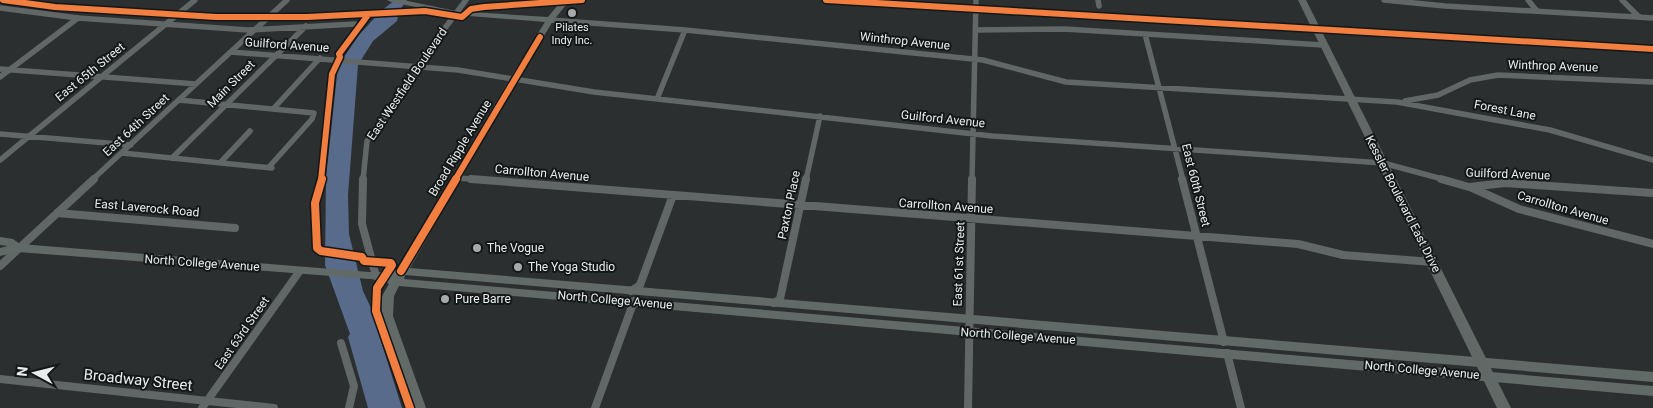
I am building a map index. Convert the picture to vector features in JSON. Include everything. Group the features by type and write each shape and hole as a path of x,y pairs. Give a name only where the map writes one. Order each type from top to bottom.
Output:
{"main road":[{"name":"Winthrop Avenue","path":"391,0 456,13 550,20"},
{"name":"Broad Ripple Avenue","path":"550,20 550,13 559,0"},
{"name":"Broad Ripple Avenue","path":"401,271 550,20 566,0"},
{"name":"Kessler Boulevard East Drive","path":"1302,0 1504,408"},
{"name":"North College Avenue","path":"0,241 9,242 18,248"},
{"name":"North College Avenue","path":"0,252 18,248 381,278 780,302 970,319 1488,376 1653,391"},
{"path":"401,271 381,278 387,301 387,316 420,408"},
{"name":"North College Avenue","path":"401,271 638,293 970,333 1481,362 1653,376"}],"street":[{"name":"East 65th Street","path":"0,160 195,0"},
{"name":"East 64th Street","path":"0,266 288,0"},
{"name":"East Westfield Boulevard","path":"381,278 362,224 363,173 367,141 466,0"},
{"name":"East 61st Street","path":"968,408 975,134 974,60 976,0"},
{"path":"1384,0 1445,6 1653,18"},
{"path":"1528,0 1538,11"},
{"path":"1622,0 1639,17"},
{"path":"0,8 78,18 248,30 256,28 355,24"},
{"path":"0,77 78,18"},
{"name":"Winthrop Avenue","path":"550,20 685,30 974,60 1066,82 1292,97 1350,98"},
{"name":"Main Street","path":"172,158 306,26"},
{"path":"976,30 1059,29 1323,45"},
{"path":"657,99 685,30"},
{"name":"East 60th Street","path":"1145,34 1240,408"},
{"name":"Guilford Avenue","path":"231,52 418,66 515,78 594,92 975,134 1383,163 1469,186 1505,183 1653,193"},
{"path":"274,108 320,58"},
{"path":"0,69 196,84"},
{"name":"Winthrop Avenue","path":"1397,102 1433,96 1465,82 1498,75 1653,82"},
{"name":"Forest Lane","path":"1350,98 1397,102 1540,128 1653,160"},
{"path":"122,153 272,168 314,113 179,100"},
{"name":"Paxton Place","path":"780,302 820,116"},
{"path":"220,163 250,131"},
{"path":"0,134 131,145"},
{"name":"Carrollton Avenue","path":"456,178 1304,244 1343,255 1432,262"},
{"name":"Carrollton Avenue","path":"1469,186 1525,211 1653,244"},
{"path":"595,408 673,195"},
{"name":"East Laverock Road","path":"57,213 235,228"},
{"name":"East 63rd Street","path":"205,404 299,272"},
{"path":"341,343 354,386 349,408"},
{"name":"Broadway Street","path":"0,379 205,404 274,408"}],"water":[{"path":"395,0 407,0 399,11 397,21 373,41 358,65 348,195 349,234 363,291 370,306 402,408 368,408 348,337 350,334 325,265 326,178 338,66 359,35 381,11"}],"cycle path":[{"path":"3,0 55,7 216,17 307,17 425,11 462,17 471,9 484,7 582,0"},
{"path":"826,0 1653,49"},
{"path":"368,15 339,54 340,57 332,74 321,185 315,203 317,248 321,251 362,257 364,261 391,263 392,265 377,288 376,311 410,408"},
{"path":"401,271 540,37"}],"place":[{"name":"Pilates Indy Inc.","path":"572,13"},
{"name":"The Vogue","path":"477,248"},
{"name":"The Yoga Studio","path":"518,267"},
{"name":"Pure Barre","path":"445,299"}]}
